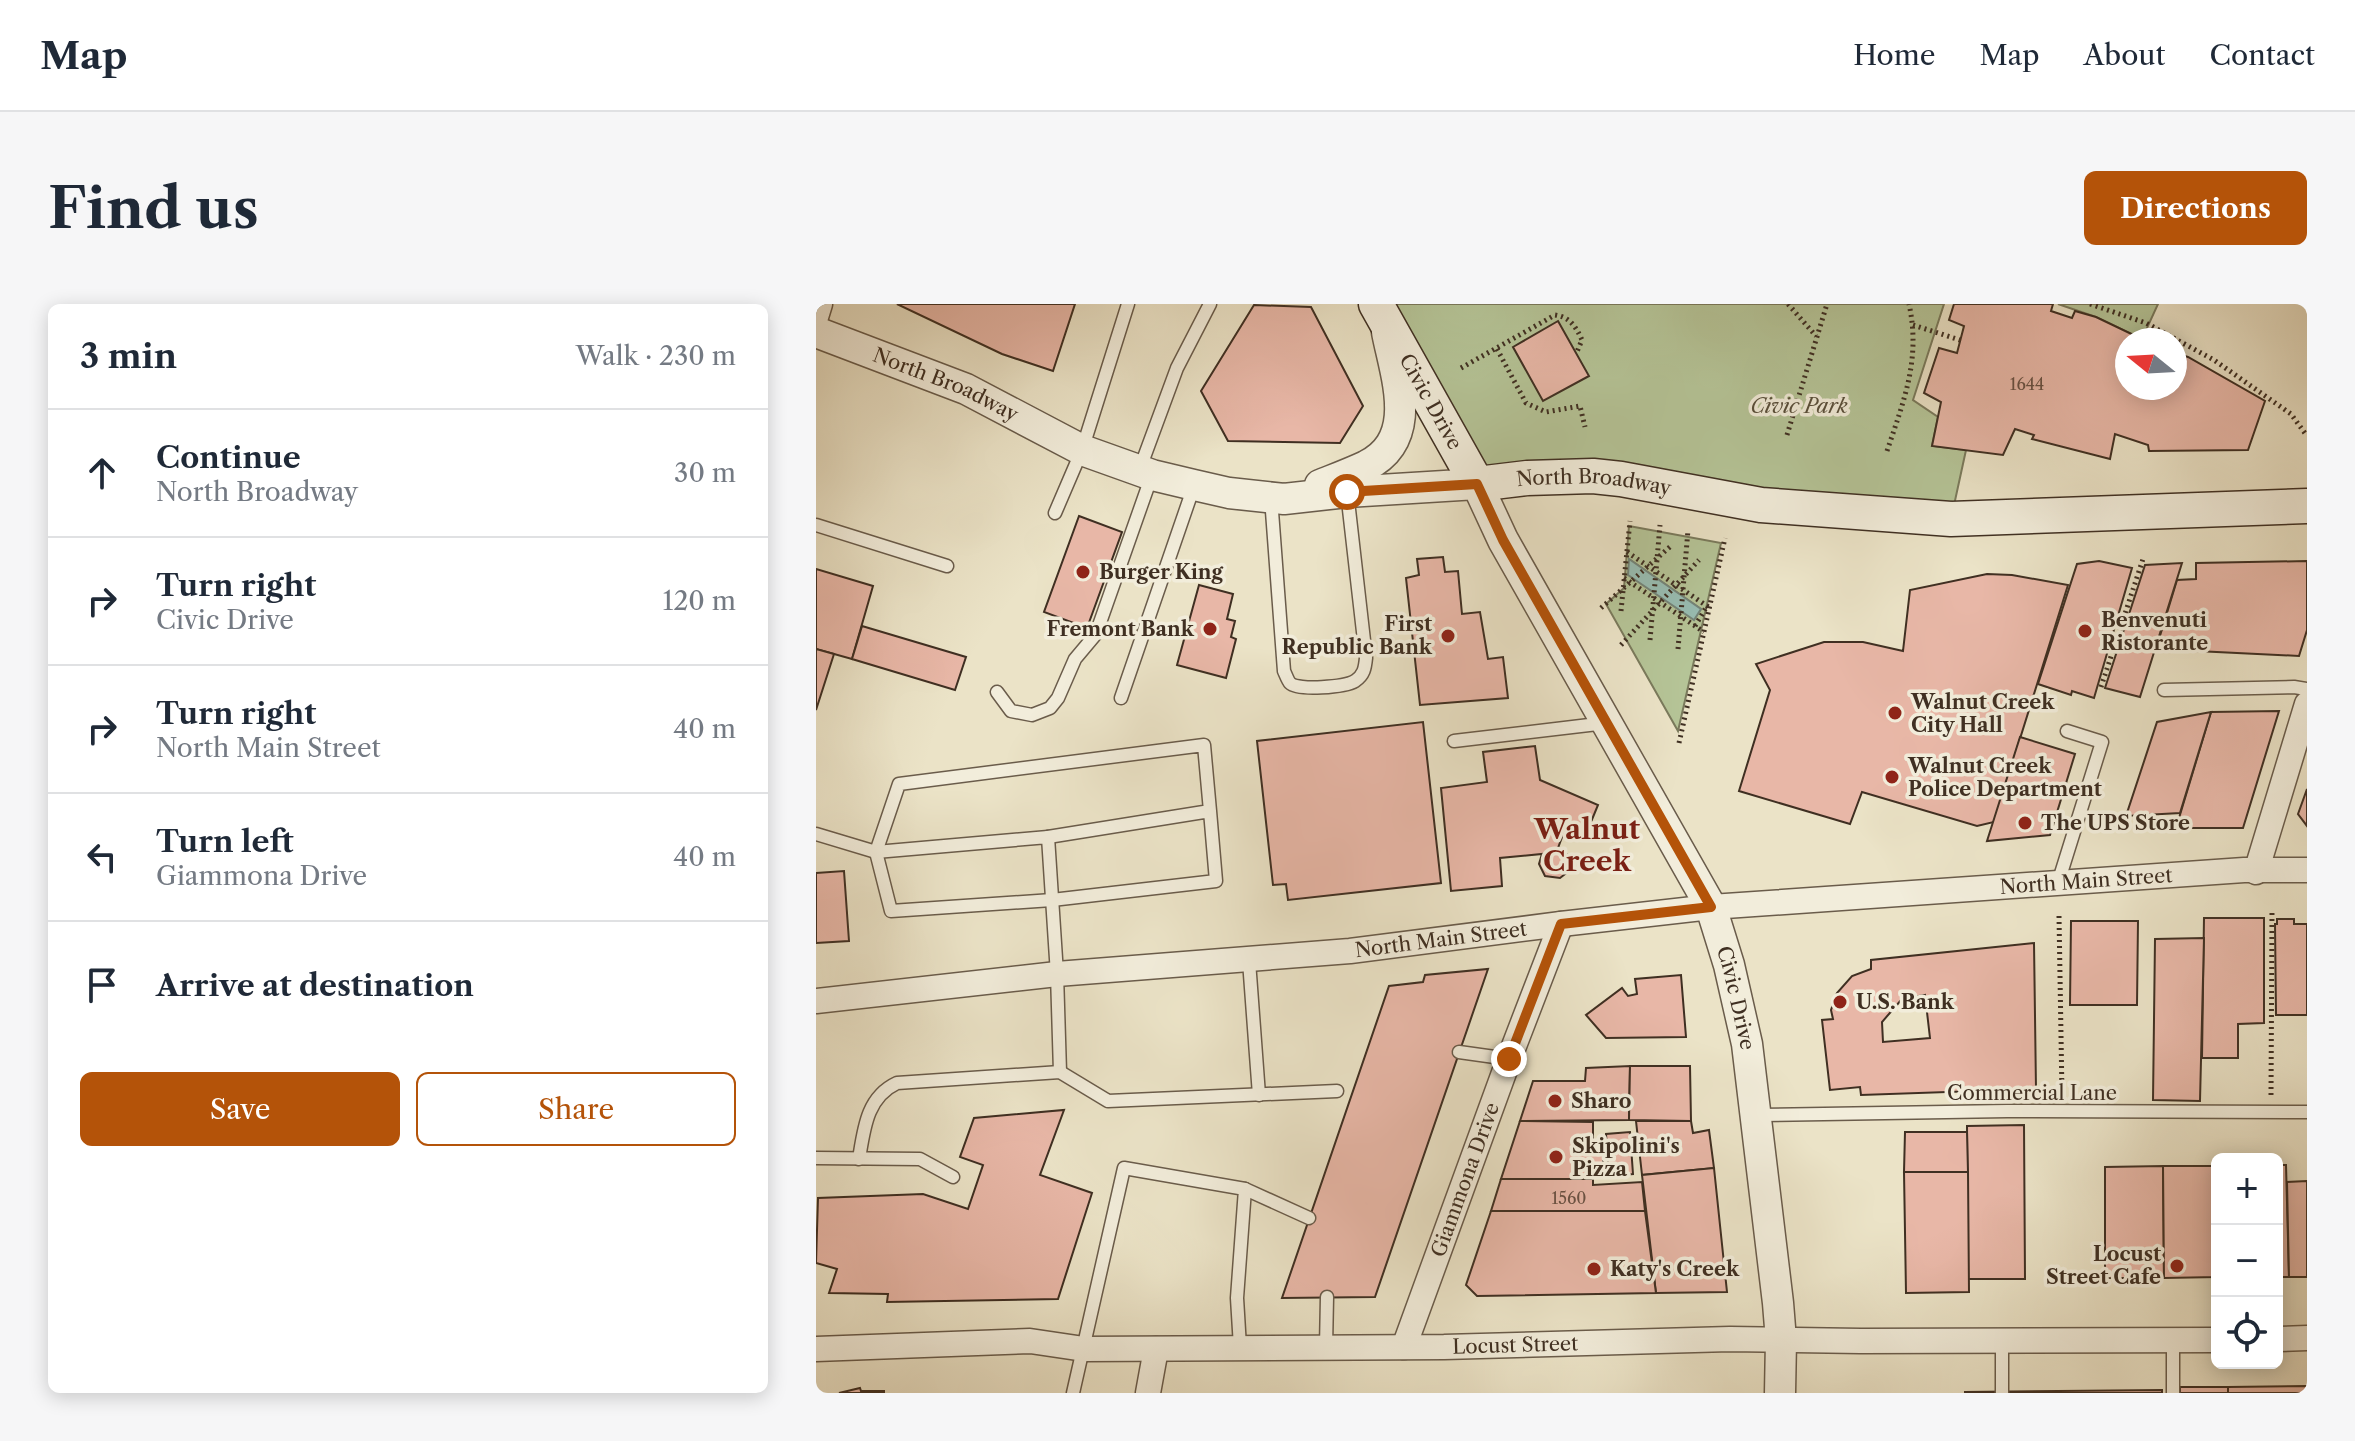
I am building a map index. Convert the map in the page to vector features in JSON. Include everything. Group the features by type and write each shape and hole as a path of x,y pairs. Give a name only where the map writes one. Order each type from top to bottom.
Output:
{"main road":[{"name":"Civic Drive","path":"1380,311 1477,484"},
{"name":"North Broadway","path":"1477,484 1527,478 1593,476 1761,505 1951,519 2307,506"}],"street":[{"path":"816,317 820,304"},
{"path":"1278,499 1367,466 1385,453 1397,436 1402,409 1380,311"},
{"name":"North Broadway","path":"816,332 966,389 1082,450 1146,473 1194,485 1278,499 1477,484"},
{"name":"Civic Drive","path":"1477,484 1503,540 1711,907 1729,965 1747,1044 1781,1340 1780,1393"},
{"path":"2256,872 2307,704"},
{"name":"North Main Street","path":"816,1001 1057,974 1249,961 1405,945 1711,907 2244,870 2307,870"},
{"name":"Giammona Drive","path":"1404,1347 1561,924"},
{"path":"2283,1339 2307,1338"},
{"name":"Locust Street","path":"816,1349 1030,1341 1084,1349 1156,1349 1730,1339 2211,1340"},
{"path":"1148,1393 1156,1349"}],"lane":[{"path":"1055,513 1082,450 1128,304"},
{"path":"997,692 1011,711 1032,715 1050,708 1058,698 1075,659 1096,634 1177,368 1210,304"},
{"path":"1121,698 1194,485"},
{"path":"1278,499 1284,671 1289,682 1299,688 1346,684 1356,680 1365,670 1366,658 1347,492"},
{"path":"816,525 947,566"},
{"path":"2164,690 2307,689"},
{"path":"1454,741 1607,723"},
{"path":"2058,883 2102,742 2067,731"},
{"path":"1204,745 1210,811 1216,881 1052,900 891,911 876,852 899,784 1204,745"},
{"path":"816,834 876,852 1048,837 1210,811"},
{"path":"1048,837 1060,1072"},
{"path":"1249,961 1259,1095"},
{"path":"1459,1052 1509,1059"},
{"path":"859,1159 864,1126 873,1105 882,1090 897,1083 1060,1072 1108,1101 1337,1091"},
{"name":"Commercial Lane","path":"1757,1115 2307,1112"},
{"path":"816,1158 920,1159 953,1177"},
{"path":"1073,1393 1124,1168 1245,1189 1309,1218"},
{"path":"1240,1347 1237,1298 1245,1189"},
{"path":"1326,1347 1327,1297"},
{"path":"2002,1340 2002,1392"},
{"path":"2173,1341 2173,1393"}],"path":[{"path":"1788,304 1817,337"},
{"path":"1787,435 1827,304"},
{"path":"1887,451 1912,368 1913,325 1909,304"},
{"path":"2090,304 2146,323 2214,360 2291,414 2307,436"},
{"path":"1461,368 1555,315 1563,316 1575,325 1582,340 1576,354"},
{"path":"1913,325 1960,340"},
{"path":"1497,349 1526,403 1546,412 1580,406 1585,427"},
{"path":"1629,580 1627,552 1630,521"},
{"path":"1650,640 1660,525"},
{"path":"1678,649 1688,530"},
{"path":"1679,743 1725,538"},
{"path":"1601,608 1672,545"},
{"path":"1627,552 1708,607"},
{"path":"2101,687 2143,559"},
{"path":"1621,645 1699,560"},
{"path":"1629,580 1704,632"},
{"path":"1621,611 1624,588"},
{"path":"1695,626 1708,607"},
{"path":"2271,1112 2272,911"},
{"path":"2059,916 2062,1112"}],"green space":[{"name":"Civic Park","path":"1376,304 1944,304 1913,400 1938,417 1932,446 1966,450 1951,519 1477,484"},
{"path":"2058,304 2158,304 2147,328 2119,328"},
{"path":"1629,526 1721,543 1678,731 1606,604 1624,588","holes":["1629,559 1701,609 1694,619"]}],"water":[{"path":"1629,559 1701,609 1694,620 1628,575"}],"building":[{"path":"897,304 1075,304 1053,371 1002,354"},
{"path":"1954,304 2053,304 2051,311 2072,318 2075,311 2119,328 2115,328 2115,400 2187,400 2187,357 2265,401 2248,450 2149,451 2148,445 2115,434 2110,459 2032,439 2034,435 2015,429 2003,455 1932,446 1941,402 1924,393 1939,348 1957,353 1964,326 1949,320"},
{"path":"1254,305 1311,307 1363,406 1340,443 1228,441 1201,391"},
{"path":"1558,321 1589,376 1543,401 1513,347"},
{"name":"Burger King","path":"1079,516 1122,532 1087,628 1044,612"},
{"name":"First Republic Bank","path":"1443,557 1445,572 1458,571 1462,614 1480,612 1488,659 1503,657 1508,698 1420,705 1406,578 1419,575 1417,559"},
{"name":"Benvenuti Ristorante","path":"2099,561 2132,568 2094,698 2072,691 2071,695 2038,684 2077,564"},
{"path":"2307,561 2307,630 2299,656 2156,649 2177,580 2196,579 2196,563"},
{"path":"2182,563 2140,697 2105,688 2145,565"},
{"path":"816,569 873,586 852,659 816,649"},
{"name":"Walnut Creek City Hall","path":"1987,574 2068,585 1994,822 1977,826 1862,792 1850,824 1739,791 1770,690 1756,664 1824,642 1863,642 1903,651 1910,590"},
{"name":"Fremont Bank","path":"1199,585 1233,594 1227,619 1235,621 1231,637 1236,639 1226,678 1177,665"},
{"path":"862,626 966,657 955,690 852,659"},
{"path":"816,649 834,654 816,710"},
{"path":"2279,711 2243,828 2176,828 2211,712"},
{"path":"2211,712 2180,813 2126,816 2157,722"},
{"path":"1423,722 1441,883 1288,900 1286,884 1273,885 1257,741"},
{"path":"2020,737 2075,754 2050,835 1987,841"},
{"path":"1535,746 1540,780 1598,805 1584,839 1564,832 1558,848 1568,855 1569,871 1560,878 1545,876 1539,864 1542,854 1500,858 1502,886 1451,891 1441,788 1487,782 1483,752"},
{"path":"2307,789 2307,826 2298,814"},
{"path":"844,871 849,941 816,943 816,873"},
{"path":"2204,918 2264,918 2264,1023 2238,1024 2238,1058 2202,1058"},
{"path":"2277,919 2294,919 2294,924 2307,924 2307,1015 2276,1015"},
{"path":"2071,921 2138,921 2137,1005 2070,1005"},
{"path":"2204,938 2200,1101 2153,1100 2155,939"},
{"path":"2034,943 2036,1089 1861,1095 1860,1087 1830,1090 1822,1020 1833,1019 1831,1010 1837,993 1852,976 1871,969 1871,960","holes":["1925,995 1930,1038 1883,1042 1882,1022 1902,999"]},
{"path":"1488,969 1375,1297 1282,1298 1389,986 1423,982 1425,975"},
{"path":"1681,975 1686,1037 1606,1038 1586,1015 1622,988 1628,996 1637,994 1635,979"},
{"path":"1630,1066 1629,1120 1520,1121 1533,1081 1585,1081 1586,1068"},
{"path":"1630,1066 1690,1066 1691,1121 1629,1120"},
{"path":"1064,1110 1040,1175 1092,1193 1058,1299 887,1302 888,1294 829,1293 837,1269 816,1263 818,1198 923,1194 968,1209 983,1165 960,1157 974,1118"},
{"name":"Skipolini's Pizza","path":"1520,1121 1593,1122 1593,1148 1603,1148 1603,1166 1593,1166 1593,1179 1501,1179"},
{"path":"1636,1121 1691,1121 1693,1133 1709,1130 1714,1168 1642,1175"},
{"path":"2024,1125 2025,1279 1968,1279 1967,1126"},
{"path":"1630,1132 1633,1174 1609,1176 1606,1134"},
{"path":"1905,1132 1967,1132 1968,1172 1904,1172"},
{"path":"2283,1165 2286,1165 2289,1277 2283,1277"},
{"path":"2163,1166 2164,1278 2105,1278 2105,1167"},
{"path":"2163,1166 2211,1166 2211,1277 2164,1278"},
{"path":"1714,1168 1727,1292 1656,1293 1642,1175"},
{"path":"1904,1172 1968,1172 1969,1292 1906,1293"},
{"path":"1501,1179 1593,1179 1593,1185 1642,1182 1645,1211 1491,1211"},
{"path":"2307,1181 2307,1277 2289,1277 2287,1182"},
{"path":"1491,1211 1645,1211 1656,1293 1477,1296 1466,1285"},
{"path":"2307,1386 2307,1393 2228,1393 2228,1387"},
{"path":"2180,1387 2228,1387 2228,1393 2180,1393"},
{"path":"860,1388 861,1391 884,1393 839,1393"},
{"path":"2162,1390 2162,1393 1965,1393 1965,1392"}],"place":[{"name":"Burger King","path":"1083,572"},
{"name":"Fremont Bank","path":"1210,629"},
{"name":"Benvenuti Ristorante","path":"2085,631"},
{"name":"First Republic Bank","path":"1448,636"},
{"name":"Walnut Creek City Hall","path":"1895,713"},
{"name":"Walnut Creek Police Department","path":"1892,777"},
{"name":"The UPS Store","path":"2025,823"},
{"name":"U.S. Bank","path":"1840,1002"},
{"name":"Sharo","path":"1555,1101"},
{"name":"Skipolini's Pizza","path":"1556,1157"},
{"name":"Locust Street Cafe","path":"2177,1266"},
{"name":"Katy's Creek","path":"1594,1269"}],"district":[{"name":"Walnut Creek","path":"1587,845"}],"route":[{"path":"1347,492 1477,484 1503,540 1711,907 1561,924 1509,1059"}]}
